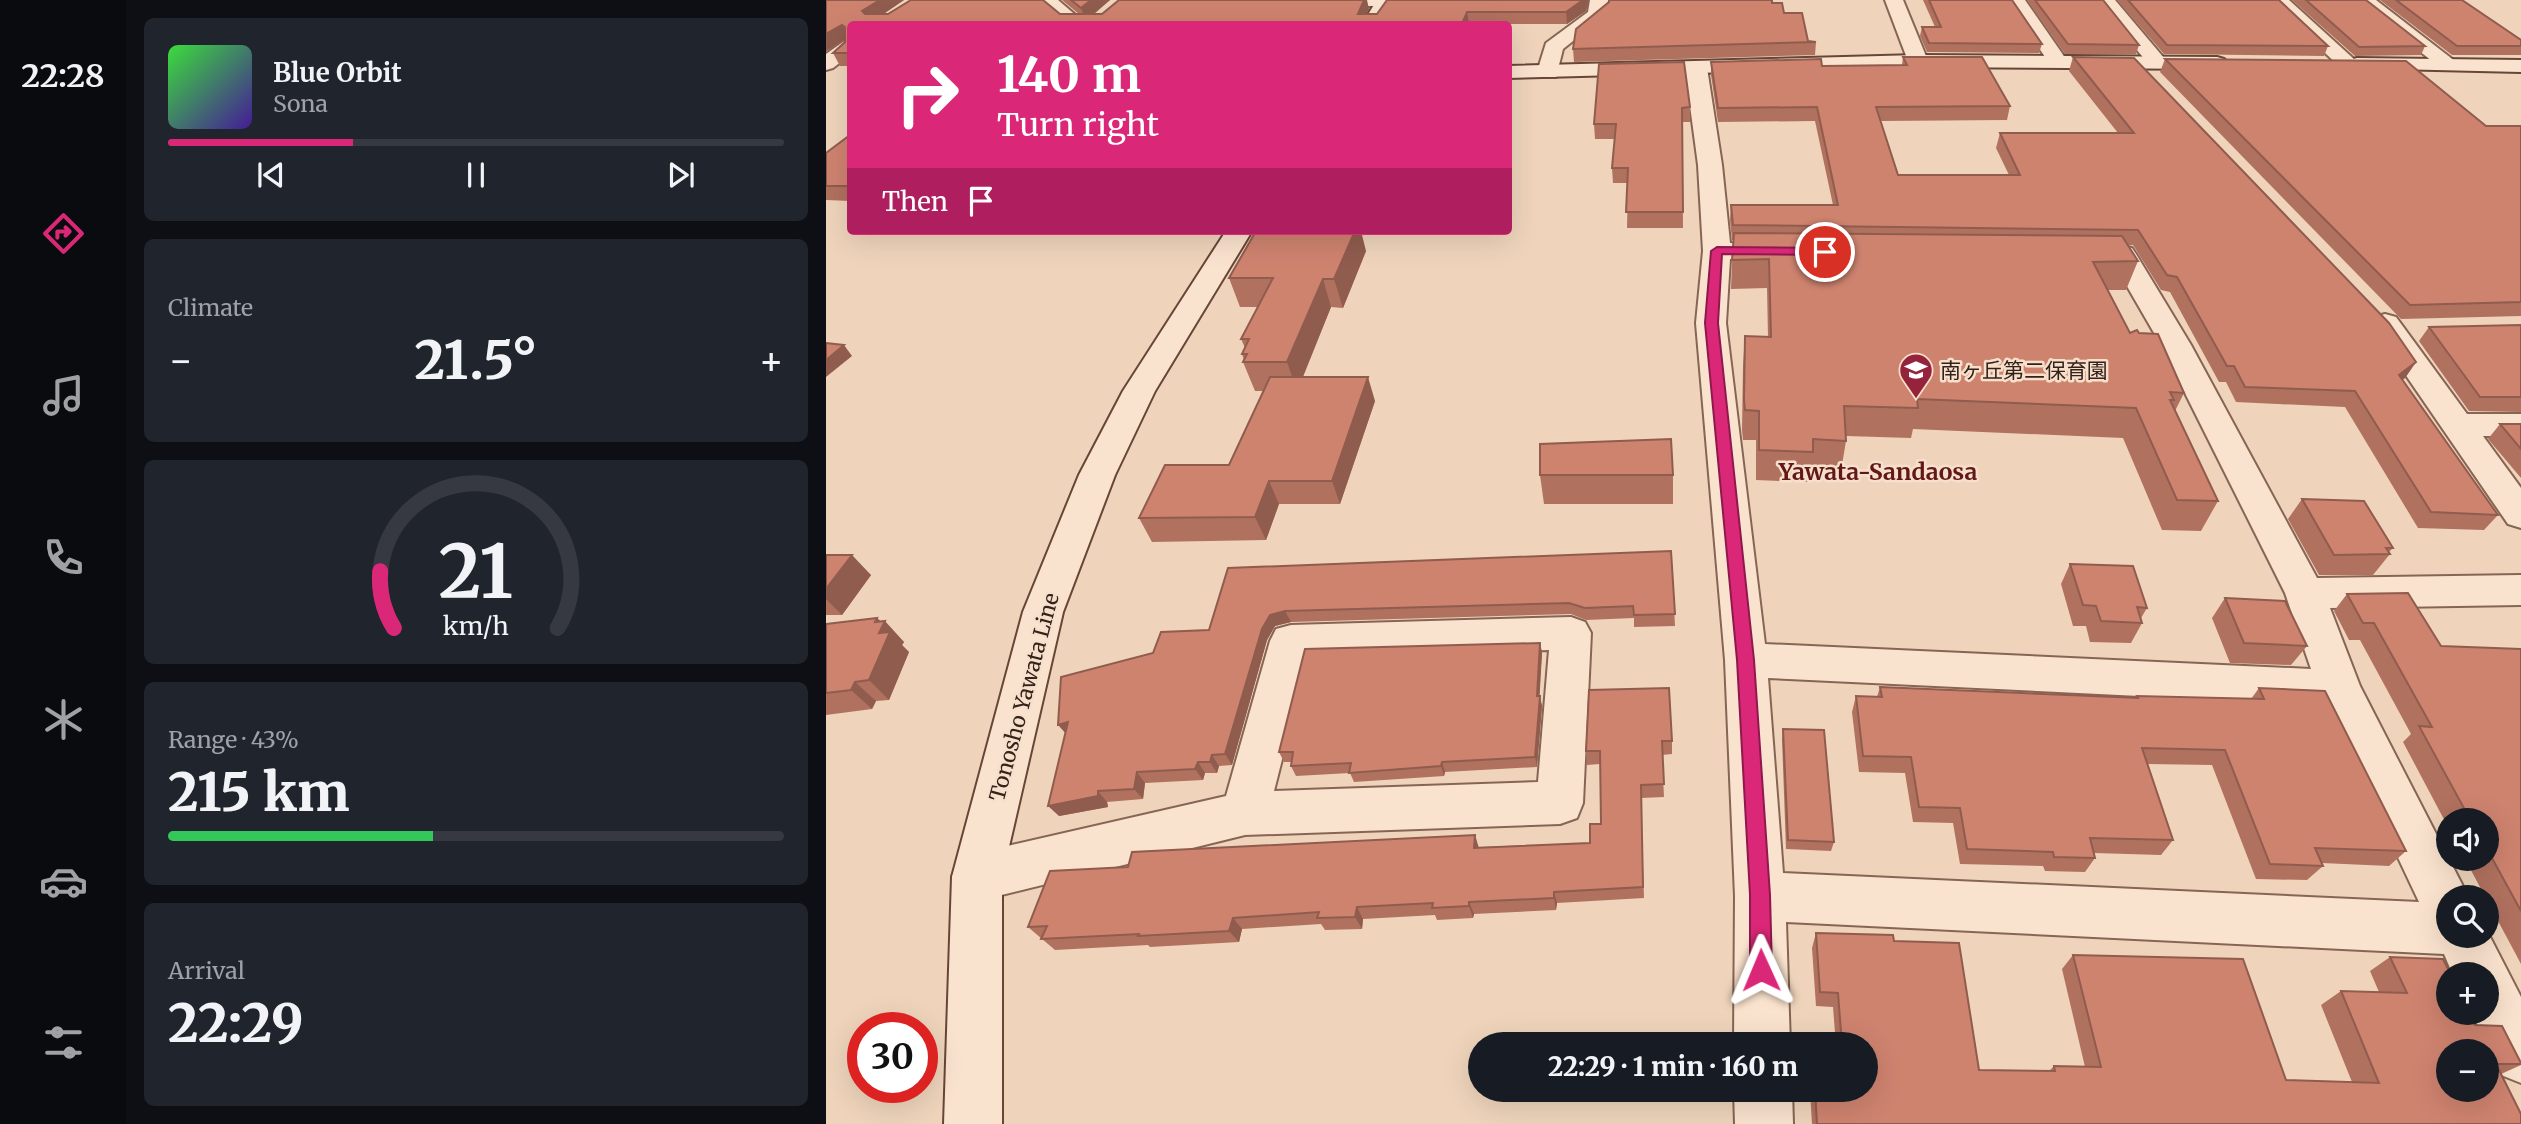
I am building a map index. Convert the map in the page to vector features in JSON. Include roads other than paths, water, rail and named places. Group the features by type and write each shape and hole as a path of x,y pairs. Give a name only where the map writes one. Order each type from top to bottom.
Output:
{"street":[{"path":"1046,0 1072,21"},
{"path":"1212,0 1386,0"},
{"path":"1373,21 1386,0"},
{"path":"1548,72 1553,47 1597,14 1599,0"},
{"path":"1894,0 1918,61"},
{"path":"2016,0 2058,62"},
{"path":"2105,0 2163,92"},
{"path":"2278,0 2348,64"},
{"path":"2364,0 2449,65"},
{"path":"830,74 847,50"},
{"path":"1512,72 1918,61 2239,63"},
{"path":"2321,64 2521,66"},
{"path":"1696,68 1710,165 1717,251 1711,323 1746,660 1760,895 1762,1032"},
{"name":"Tonosho Yawata Line","path":"973,1124 977,877 1043,612 1097,475 1139,391 1236,235"},
{"path":"1717,251 1814,251"},
{"path":"2066,254 2122,254 2176,345 2305,593 2339,688 2437,885"},
{"path":"2364,301 2392,331 2521,515"},
{"path":"2392,331 2431,330"},
{"path":"2458,425 2521,425"},
{"path":"2305,593 2521,590"},
{"path":"977,877 1245,813 1560,803 1572,633 1291,641 1245,813"},
{"path":"1746,660 2339,688"},
{"path":"1760,895 2436,928"},
{"path":"2499,1010 2521,1055"},
{"path":"1763,1102 1764,1124"}],"place":[{"name":"南ヶ丘第二保育園","path":"1916,400"}],"district":[{"name":"Yawata-Sandaosa","path":"1878,471"}]}
